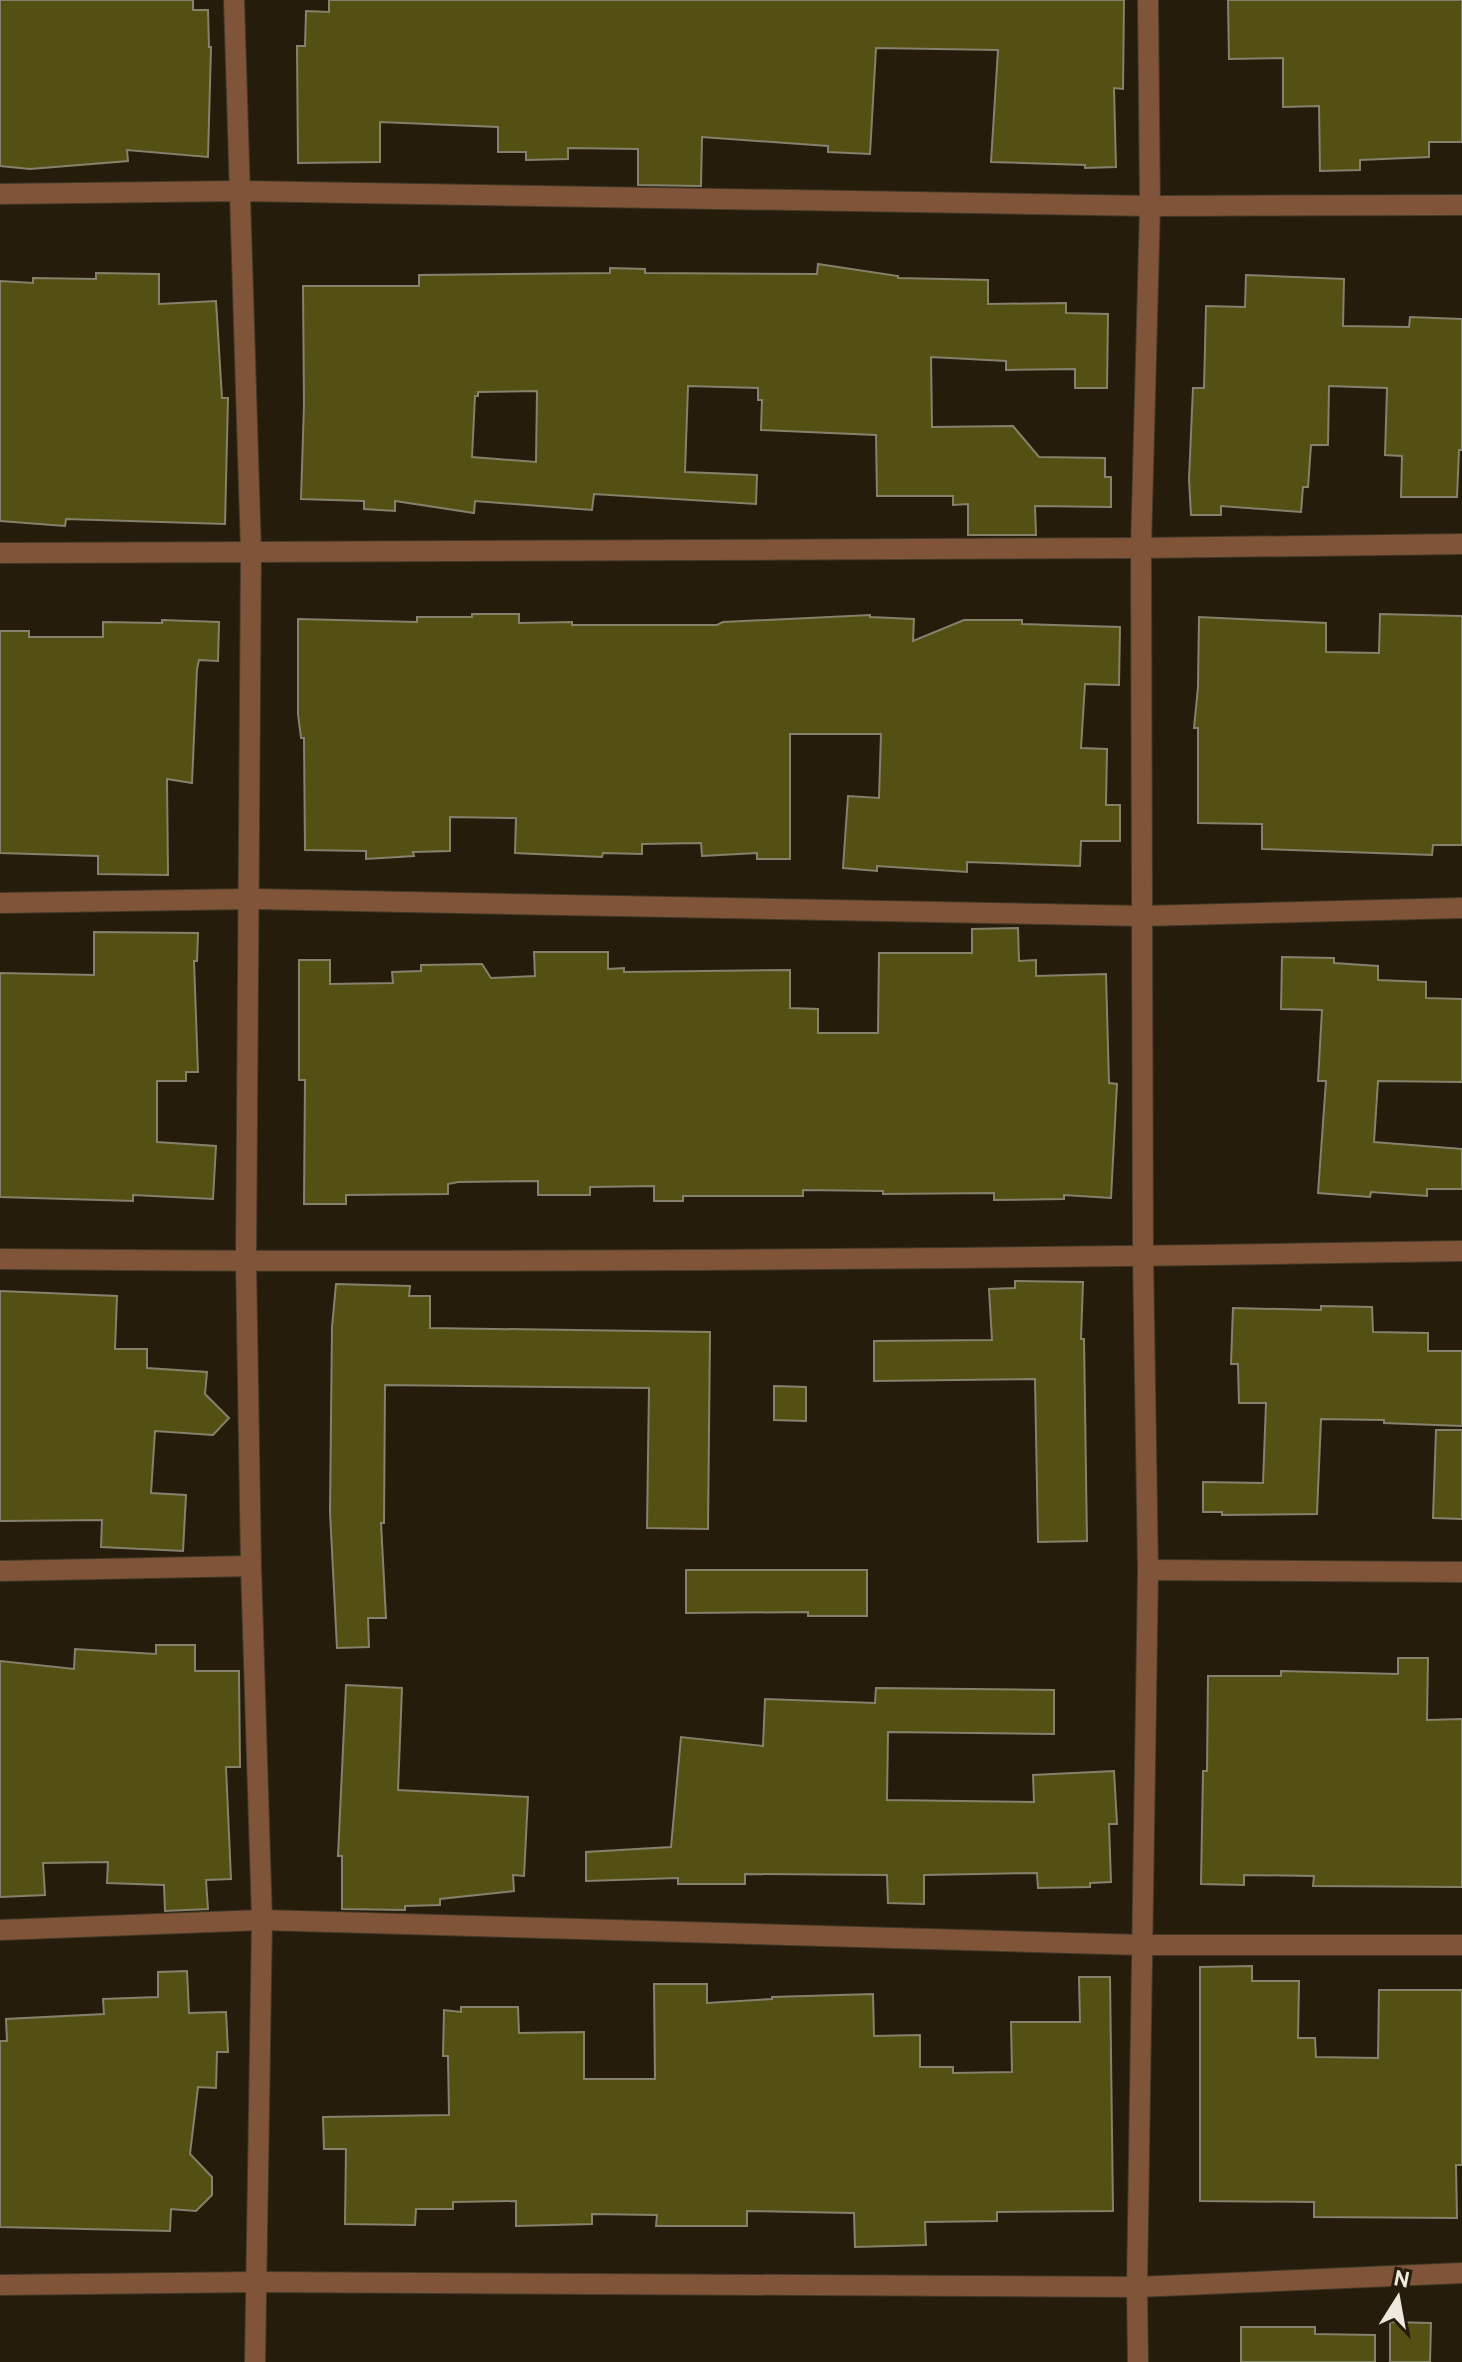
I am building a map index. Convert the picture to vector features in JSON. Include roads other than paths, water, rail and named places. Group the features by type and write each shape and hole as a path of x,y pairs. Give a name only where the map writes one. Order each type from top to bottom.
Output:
{"street":[{"path":"234,0 251,552 246,1261 251,1566 262,1920 255,2362"},
{"path":"1138,2362 1148,1570 1143,1256 1141,548 1150,206 1148,0"},
{"path":"0,194 238,191 1150,206 1462,205"},
{"path":"0,553 1462,544"},
{"path":"0,903 249,899 1143,916 1462,908"},
{"path":"0,1259 246,1261 1462,1251"},
{"path":"0,1571 251,1566"},
{"path":"1148,1570 1462,1572"},
{"path":"0,1930 262,1920 1143,1945 1462,1945"},
{"path":"0,2285 258,2282 1137,2287 1462,2273"}]}
